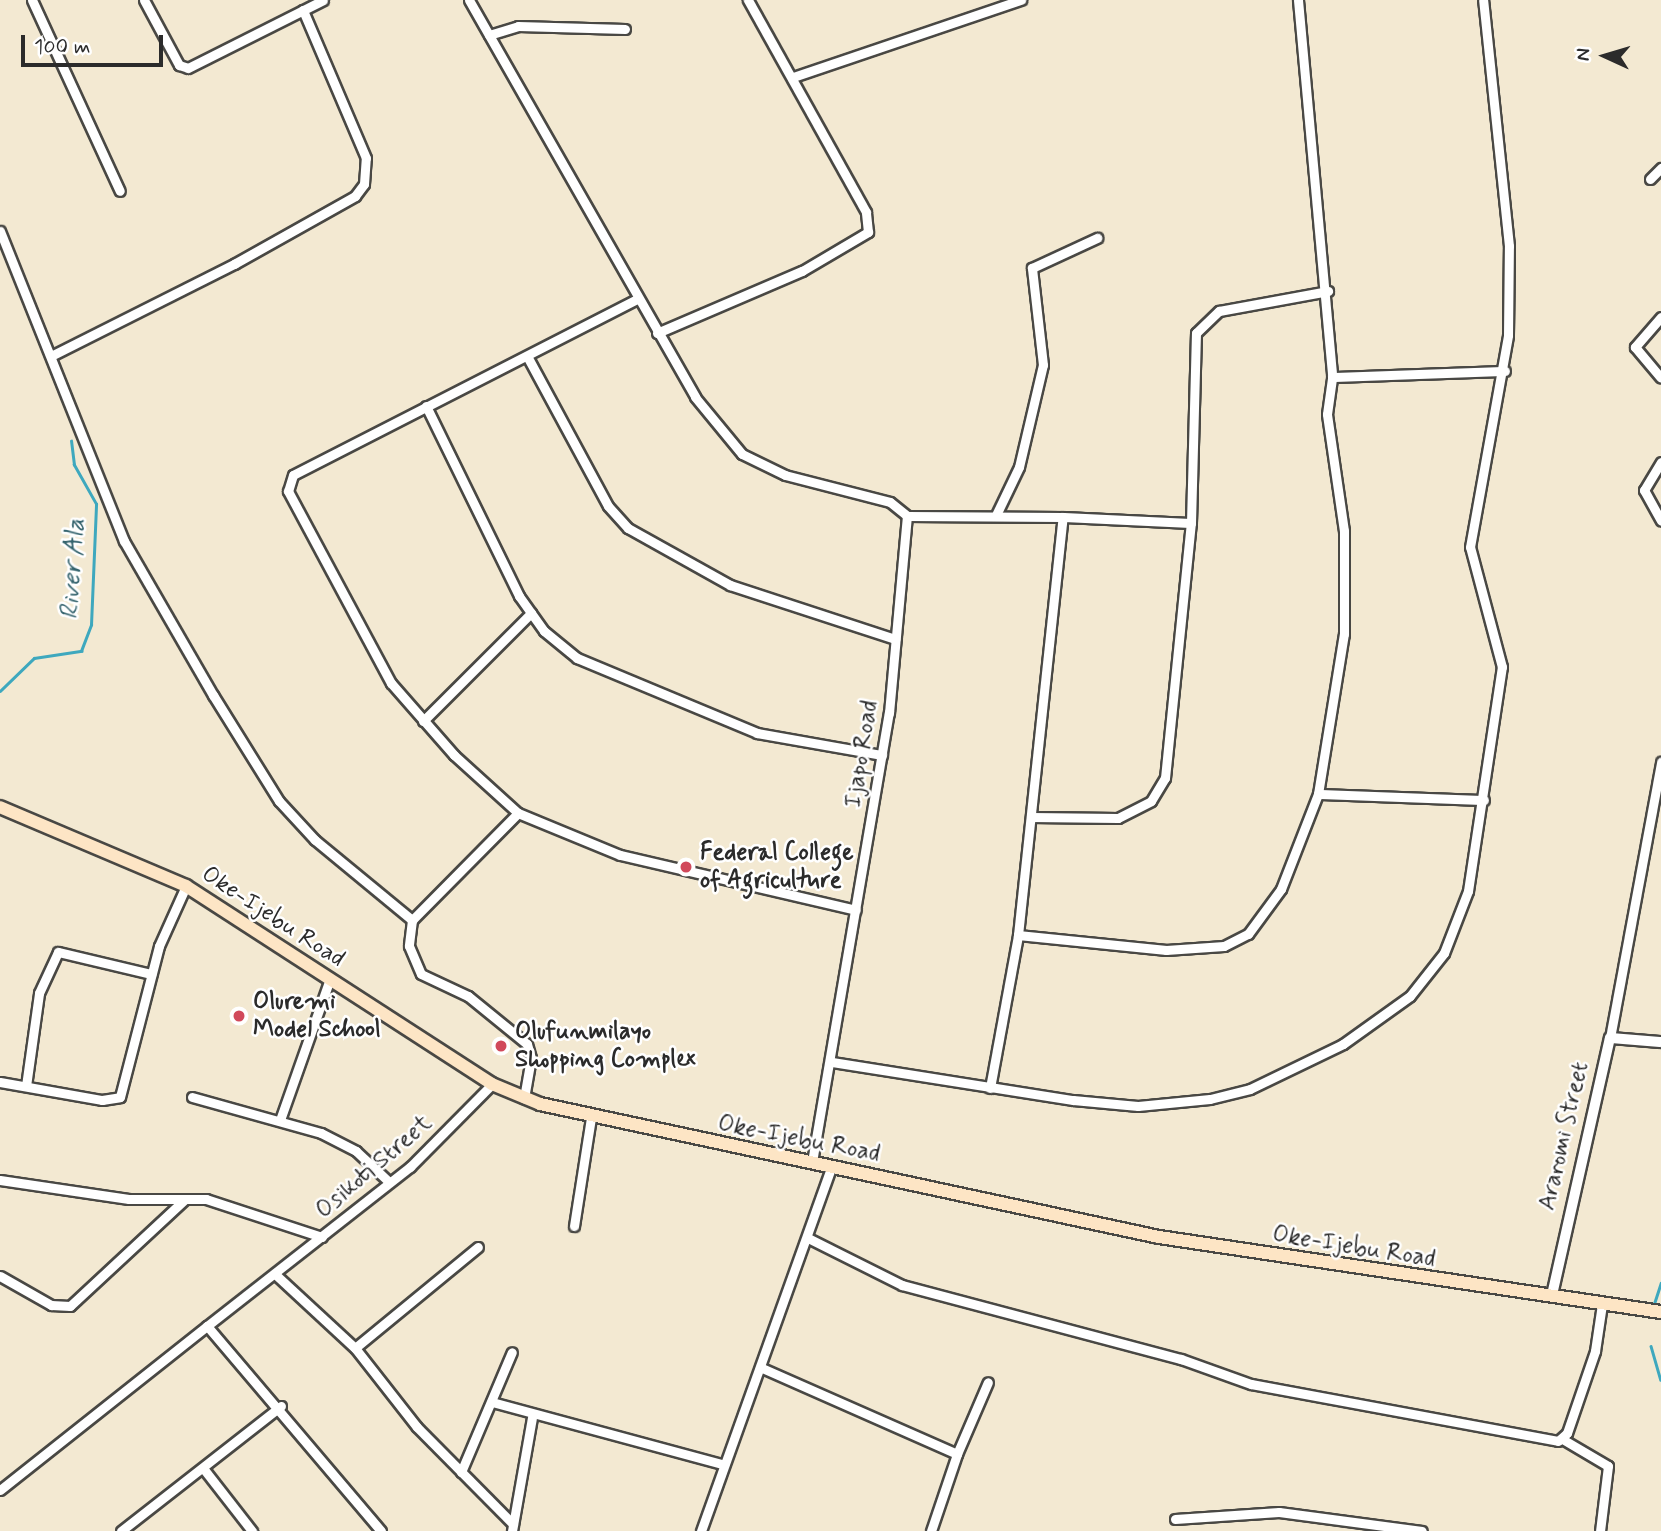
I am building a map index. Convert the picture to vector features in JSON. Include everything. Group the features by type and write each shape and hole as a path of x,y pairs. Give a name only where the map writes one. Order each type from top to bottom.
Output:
{"main road":[{"name":"Oke-Ijebu Road","path":"0,807 186,886 492,1084 524,1098 591,1118 832,1166 1159,1237 1661,1312"}],"street":[{"path":"32,0 120,191"},
{"path":"145,0 179,65 188,68 323,0"},
{"path":"469,0 695,397 742,454 785,475 890,502 907,516 996,515 1191,523"},
{"path":"657,333 802,271 868,232 866,212 748,0"},
{"path":"793,77 1021,0"},
{"path":"1018,935 1166,950 1224,946 1248,934 1281,889 1318,794 1346,589 1327,414 1332,377 1328,291 1298,0"},
{"path":"832,1062 1073,1100 1177,1104 1250,1089 1343,1044 1410,996 1444,953 1468,891 1484,800 1502,667 1470,547 1505,371 1508,246 1483,0"},
{"path":"53,355 234,264 355,196 364,184 366,158 303,10"},
{"path":"489,35 518,26 625,29"},
{"path":"1650,180 1661,168"},
{"path":"0,231 53,355 124,541 279,801 315,840 412,919"},
{"path":"996,515 1025,448 1043,365 1032,268 1097,239"},
{"path":"1031,817 1118,818 1152,801 1165,778 1191,523 1200,324 1219,311 1328,291"},
{"path":"637,299 293,475 287,484 360,631 423,721 518,813 620,855 856,910"},
{"path":"1661,317 1635,347 1661,378"},
{"path":"527,356 608,506 628,528 730,585 895,639"},
{"path":"1332,377 1505,371"},
{"path":"426,405 531,613 577,658 617,680 757,733 882,755"},
{"path":"1661,462 1644,490 1661,521"},
{"name":"Ijapo Road","path":"812,1162 832,1062 882,755 907,516"},
{"path":"990,1088 1018,935 1063,517"},
{"path":"423,721 531,613"},
{"path":"1609,1038 1661,762"},
{"path":"1318,794 1484,800"},
{"path":"518,813 412,919 411,956 421,974 468,996 527,1044 531,1058 524,1098"},
{"path":"0,1082 102,1100 120,1097 151,974 186,886"},
{"path":"26,1086 40,993 58,952 151,974"},
{"path":"280,1119 330,979"},
{"name":"Araromi Street","path":"1552,1295 1609,1038 1661,1042"},
{"name":"Osikoti Street","path":"0,1490 389,1182 492,1084"},
{"path":"192,1097 280,1119 339,1141 389,1182"},
{"path":"574,1226 591,1118"},
{"path":"701,1531 722,1464 762,1368 832,1166"},
{"path":"0,1180 87,1195 223,1203 322,1237"},
{"path":"0,1276 51,1306 70,1306 185,1199"},
{"path":"808,1238 902,1284 1181,1359 1251,1384 1564,1440 1608,1466 1600,1531"},
{"path":"355,1348 478,1247"},
{"path":"275,1274 355,1348 512,1527"},
{"path":"1564,1440 1595,1351 1602,1304"},
{"path":"206,1326 281,1406 381,1531"},
{"path":"461,1472 512,1352"},
{"path":"762,1368 957,1454"},
{"path":"931,1531 957,1454 988,1382"},
{"path":"492,1402 533,1417 722,1464"},
{"path":"121,1531 281,1406"},
{"path":"512,1527 533,1417"},
{"path":"203,1468 253,1531"},
{"path":"1175,1519 1279,1512 1422,1531"}],"waterway":[{"name":"River Ala","path":"0,691 34,658 81,651 91,625 96,504 74,465 71,441"},
{"path":"1653,1307 1661,1283"},
{"path":"1651,1346 1661,1380"}],"place":[{"name":"Federal College of Agriculture","path":"686,867"},
{"name":"Oluremi Model School","path":"239,1016"},
{"name":"Olufunmilayo Shopping Complex","path":"501,1046"}]}
